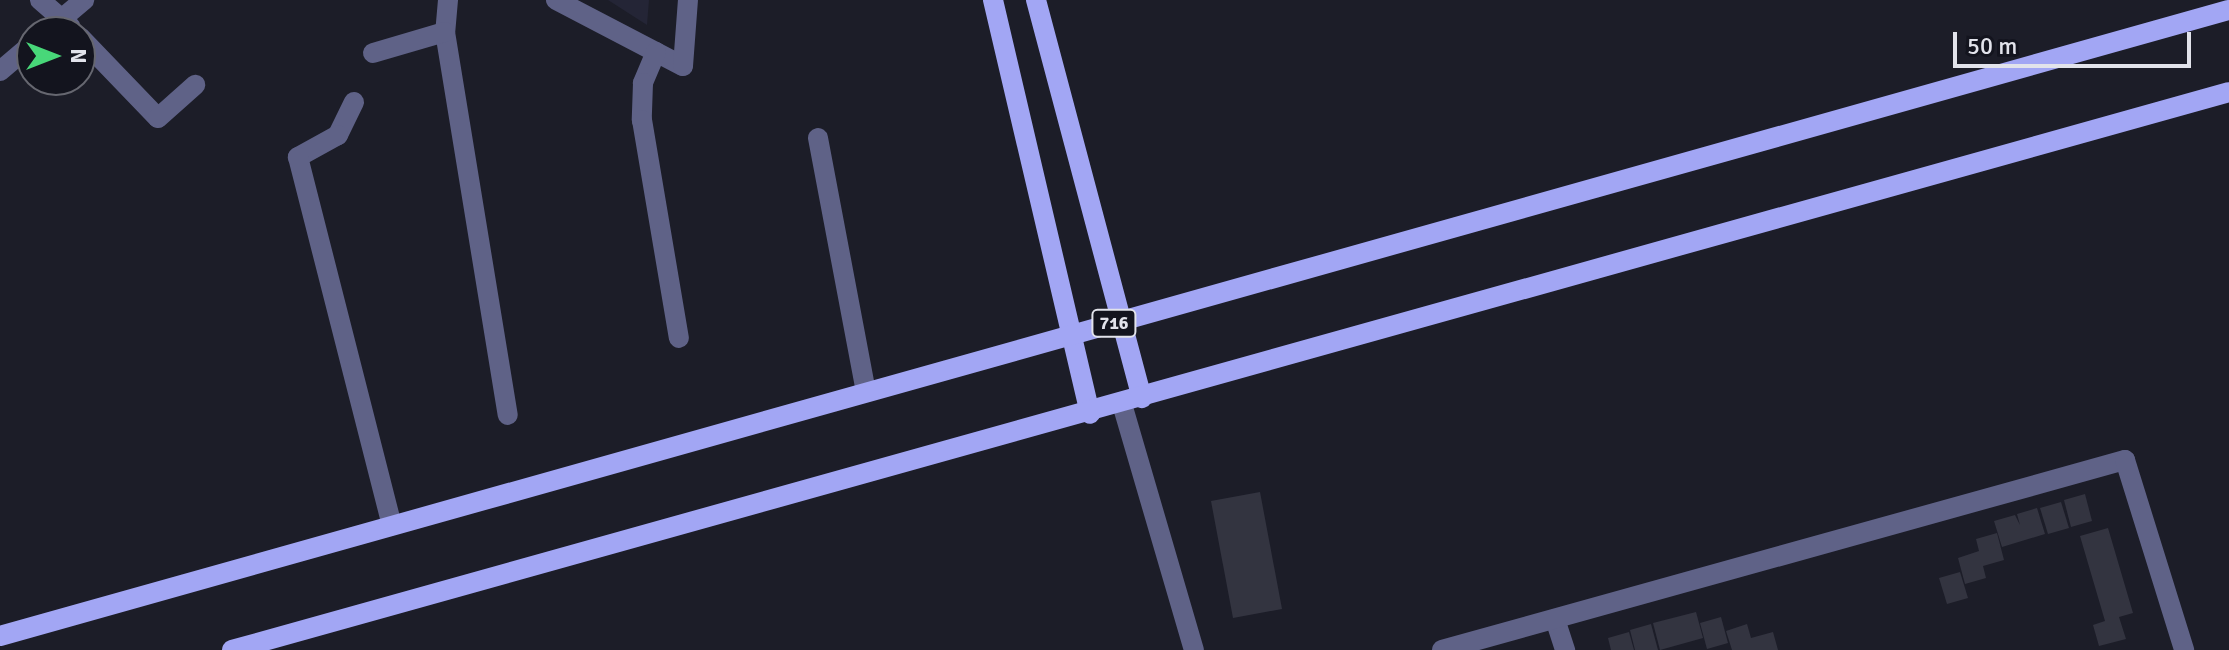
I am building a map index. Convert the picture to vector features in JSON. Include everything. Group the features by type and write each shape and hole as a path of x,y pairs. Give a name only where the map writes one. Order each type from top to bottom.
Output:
{"main road":[{"path":"993,0 1090,414"},
{"path":"1036,0 1121,321 1132,401"},
{"name":"716","path":"0,636 2229,10"},
{"path":"232,650 1090,414 2229,92"}],"street":[{"path":"40,0 59,16"},
{"path":"448,0 445,32 508,415"},
{"path":"556,0 683,66 688,0"},
{"path":"373,53 445,32"},
{"path":"656,52 643,83 642,120 679,338"},
{"path":"96,54 158,118 195,85"},
{"path":"0,71 16,58"},
{"path":"354,102 338,135 298,157 392,525"},
{"path":"818,138 866,391"},
{"path":"1132,401 1194,650"},
{"path":"1442,650 2125,460 2184,650"},
{"path":"1555,619 1565,650"}],"shaded area":[{"path":"608,0 649,0 647,25"}],"building":[{"path":"1260,492 1282,609 1233,618 1211,501"},
{"path":"2085,494 2092,521 2071,527 2064,500"},
{"path":"2061,502 2069,528 2048,534 2040,508"},
{"path":"2037,508 2045,534 2002,547 1994,521 2015,515 2020,525 2017,514"},
{"path":"2108,528 2133,613 2119,617 2126,639 2099,646 2093,625 2105,621 2080,536"},
{"path":"1997,533 2004,560 1983,566 1986,578 1965,584 1958,558 1979,551 1976,539"},
{"path":"1960,572 1968,598 1947,604 1939,578"},
{"path":"1696,612 1703,638 1660,650 1653,623"},
{"path":"1721,617 1728,643 1707,649 1700,623"},
{"path":"1651,624 1658,650 1635,650 1630,630"},
{"path":"1747,624 1751,638 1773,632 1778,650 1732,650 1726,631"},
{"path":"1629,632 1634,650 1611,650 1608,638"}]}
